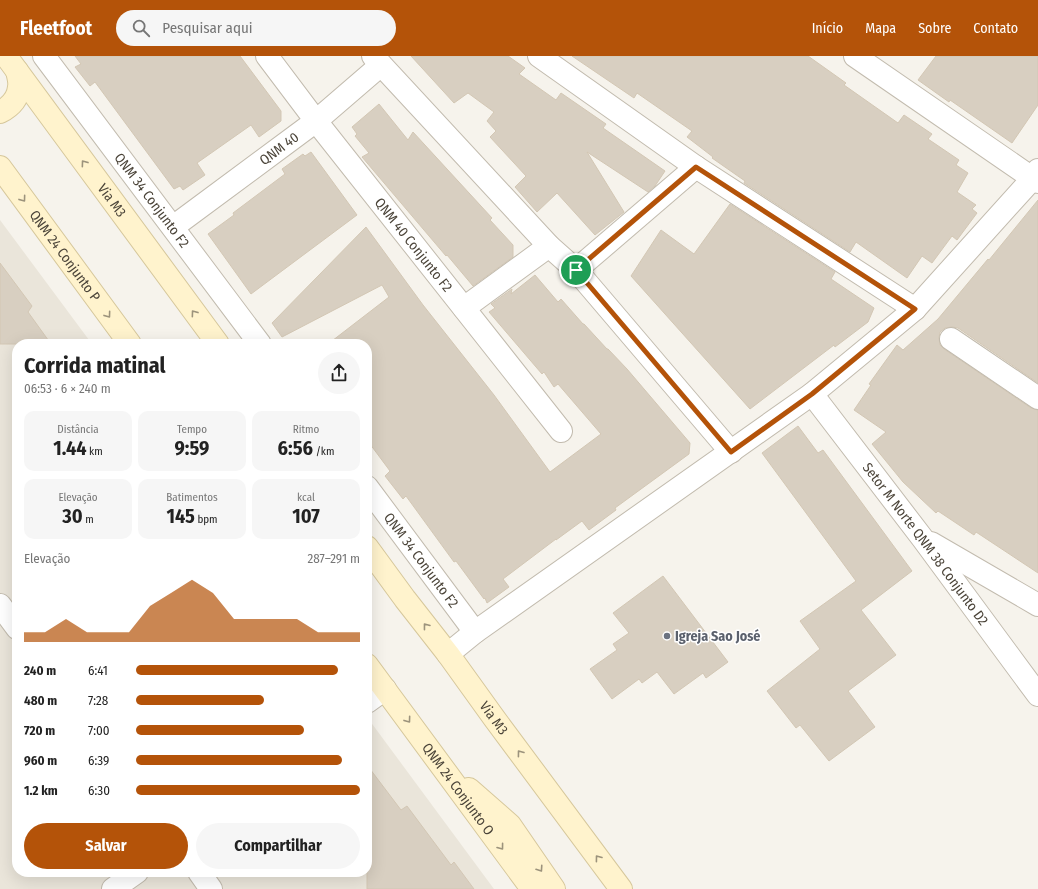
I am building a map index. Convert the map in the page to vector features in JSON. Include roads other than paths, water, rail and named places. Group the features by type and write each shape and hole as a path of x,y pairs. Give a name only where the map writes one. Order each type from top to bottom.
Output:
{"main road":[{"path":"0,112 12,104 16,98 19,87 11,64"},
{"name":"Via M3","path":"11,64 214,339"},
{"name":"QNM 24 Conjunto P","path":"0,167 126,339"},
{"name":"Via M3","path":"372,554 448,654 617,886"},
{"path":"372,567 405,599"},
{"path":"372,672 385,689"},
{"name":"QNM 24 Conjunto O","path":"385,689 532,889"},
{"path":"437,761 510,825 554,889"}],"street":[{"name":"QNM 34 Conjunto F2","path":"44,56 256,339"},
{"name":"QNM 40 Conjunto F2","path":"268,56 316,121 562,431"},
{"path":"539,56 696,167 915,309"},
{"path":"448,654 475,632 812,394 915,309 1036,177 855,56"},
{"name":"QNM 40","path":"173,227 316,121 377,61"},
{"path":"377,61 549,246 576,270 731,452"},
{"path":"576,270 696,167"},
{"path":"464,308 549,246"},
{"path":"951,339 1038,398"},
{"name":"Setor M Norte QNM 38 Conjunto D2","path":"812,394 923,539 1038,695"},
{"name":"QNM 34 Conjunto F2","path":"372,494 475,632"},
{"path":"923,539 1038,605"},
{"path":"0,605 12,621"},
{"path":"372,698 385,689"},
{"path":"114,889 130,877"},
{"path":"203,877 211,889"}],"place":[{"name":"Igreja Sao José","path":"667,636"}]}
